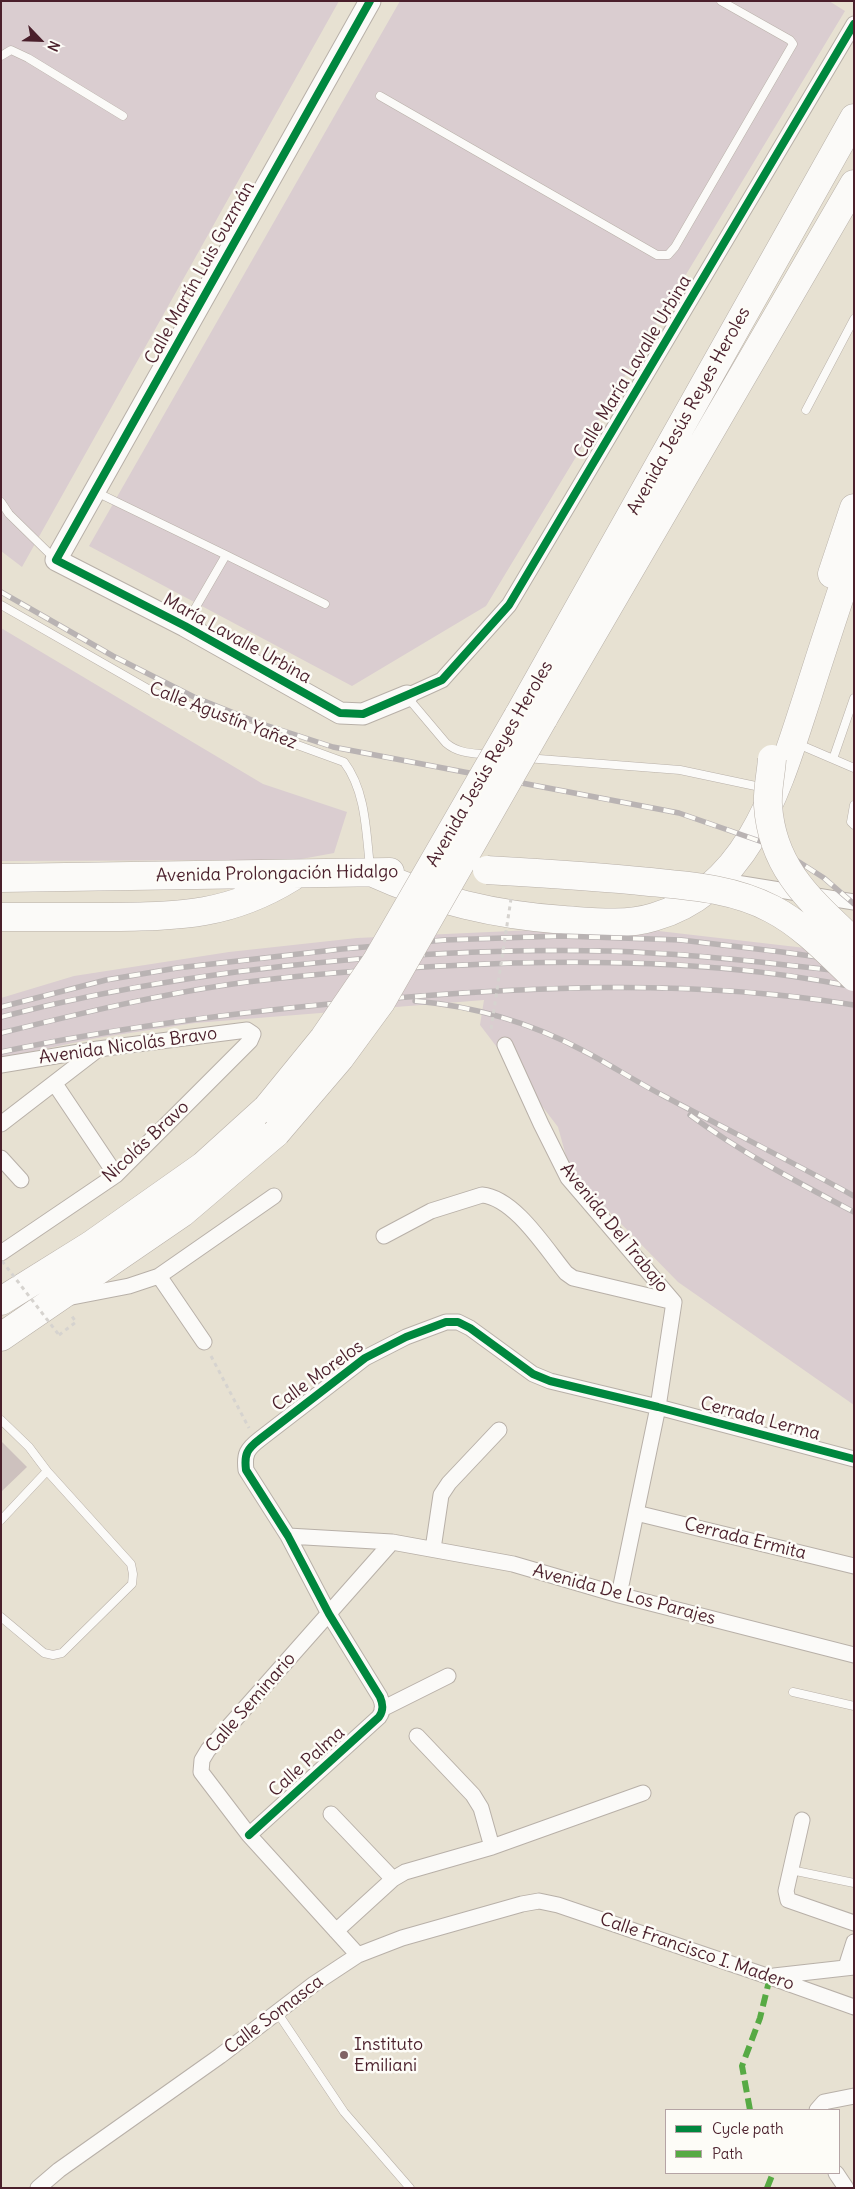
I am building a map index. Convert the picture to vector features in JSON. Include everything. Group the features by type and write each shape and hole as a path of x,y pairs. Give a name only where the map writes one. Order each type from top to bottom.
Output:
{"highway":[{"name":"Avenida Jesús Reyes Heroles","path":"530,718 854,118"},
{"name":"Avenida Jesús Reyes Heroles","path":"1,1337 182,1213 271,1120 376,962 530,718 854,184"},
{"path":"854,508 847,552 782,751 768,804 775,843 790,876 816,906 854,942"},
{"path":"371,872 421,893 470,907 530,917 604,923 637,921 669,912 695,898 718,880 751,838 776,790 782,751"},
{"name":"Avenida Prolongación Hidalgo","path":"1,878 295,875 487,870 613,878 700,887 743,896 773,910 798,926 854,977"},
{"path":"1,917 189,915 233,905 255,897 295,875"},
{"name":"Avenida Jesús Reyes Heroles","path":"1,1301 91,1245 271,1120"}],"street":[{"name":"Calle Martín Luis Guzmán","path":"56,560 370,1"},
{"name":"Calle María Lavalle Urbina","path":"407,696 442,680 509,605 854,24"},
{"name":"María Lavalle Urbina","path":"56,560 185,626 340,713 363,714 407,696"},
{"path":"718,880 854,902"},
{"name":"Avenida Nicolás Bravo","path":"1,1065 98,1049 247,1030 253,1034"},
{"name":"Nicolás Bravo","path":"2,1257 116,1175 250,1041 253,1034"},
{"name":"Avenida Del Trabajo","path":"505,1045 568,1178 674,1302 658,1407 619,1595"},
{"path":"1,1124 98,1049"},
{"path":"55,1084 116,1175"},
{"path":"1,1158 21,1180"},
{"path":"384,1236 431,1211 482,1195 491,1196 501,1201 522,1220 572,1278 674,1302"},
{"path":"58,1298 85,1296 159,1276 274,1196"},
{"path":"159,1276 204,1342"},
{"name":"Calle Morelos","path":"252,1446 364,1358 406,1337 446,1322 458,1322 470,1328 528,1370 550,1381 658,1407"},
{"name":"Cerrada Lerma","path":"658,1407 854,1459"},
{"path":"433,1549 441,1495 448,1484 499,1430"},
{"path":"252,1446 244,1457 246,1470 288,1536 329,1614 380,1696 382,1709 448,1676"},
{"name":"Cerrada Ermita","path":"636,1513 854,1566"},
{"path":"288,1536 392,1542"},
{"name":"Avenida De Los Parajes","path":"392,1542 513,1564 619,1595 854,1655"},
{"name":"Calle Seminario","path":"358,1955 249,1835 201,1772 202,1760 208,1750 392,1542"},
{"name":"Calle Palma","path":"249,1835 379,1717 382,1709"},
{"path":"417,1736 473,1795 481,1808 492,1847"},
{"path":"336,1931 393,1879 405,1872 492,1847 643,1793"},
{"path":"331,1814 393,1879"},
{"path":"802,1820 786,1891 788,1900 854,1923"},
{"name":"Calle Somasca","path":"38,2188 59,2170 220,2056 314,1984 358,1955 402,1938 539,1900"},
{"name":"Calle Francisco I. Madero","path":"539,1900 770,1976 854,2007"},
{"path":"770,1976 850,1967 854,1942"},
{"path":"818,2109 824,2102 854,2096"},
{"path":"837,2174 846,2188"}],"lane":[{"path":"380,96 657,255 668,255 680,239 794,44 721,1"},
{"path":"1,56 11,50 28,58 122,116"},
{"path":"806,410 854,319"},
{"path":"94,491 325,604"},
{"path":"1,502 9,514 56,560"},
{"path":"185,626 226,555"},
{"name":"Calle Agustín Yañez","path":"1,605 155,693 344,762 353,773 362,800 371,872"},
{"path":"407,696 446,744 460,752 680,770 776,790"},
{"path":"833,759 854,698"},
{"path":"782,751 833,759 854,768"},
{"path":"854,805 851,822 854,825"},
{"path":"1,1420 29,1447 47,1471 131,1564 133,1574 132,1584 62,1653 53,1655 44,1653 1,1617"},
{"path":"1,1520 47,1471"},
{"path":"793,1692 854,1706"},
{"path":"791,1870 854,1883"},
{"path":"277,2012 344,2112 410,2188"}],"path":[{"path":"491,1029 511,899"},
{"path":"2,1257 59,1335 76,1322"},
{"path":"204,1342 252,1446"}],"shaded area":[{"path":"1,1 339,1 22,567 1,551"},
{"path":"400,1 829,1 845,11 486,606 352,686 89,546"},
{"path":"1,628 263,784 347,812 334,853 296,860 1,861"},
{"path":"534,930 650,930 814,949 854,947 854,1405 678,1282 587,1189 569,1167 558,1127 480,1025 484,1000 195,1023 97,1038 1,1058 1,998 74,976 229,952 357,938"}],"building":[{"path":"1,1441 27,1467 1,1492"}],"railway":[{"path":"1,592 113,656 194,697 259,723 333,747 679,813 774,846 824,878 854,904"},
{"path":"1,1007 106,980 177,968 342,949 445,940 561,936 681,940 854,962"},
{"path":"1,1017 99,994 198,977 248,970 430,954 620,951 741,960 854,974"},
{"path":"1,1033 123,1004 247,982 414,967 556,962 642,963 770,973 854,987"},
{"path":"1,1052 93,1034 233,1014 372,1000 492,991 674,988 734,991 854,1005"},
{"path":"415,1001 437,1003 501,1017 563,1040 652,1090 854,1196"},
{"path":"690,1115 750,1154 854,1212"}],"marked path":[{"path":"750,2109 742,2066 760,2018 770,1977"},
{"path":"767,2188 773,2174"}],"cycle path":[{"path":"370,1 56,560 185,626 340,713 363,714 442,680 509,605 854,24"},
{"path":"249,1835 381,1714 382,1705 380,1697 329,1614 288,1536 246,1470 245,1464 249,1449 365,1358 406,1337 446,1322 458,1322 470,1328 533,1374 550,1381 658,1407 854,1459"}],"place":[{"name":"Instituto Emiliani","path":"344,2055"}]}
